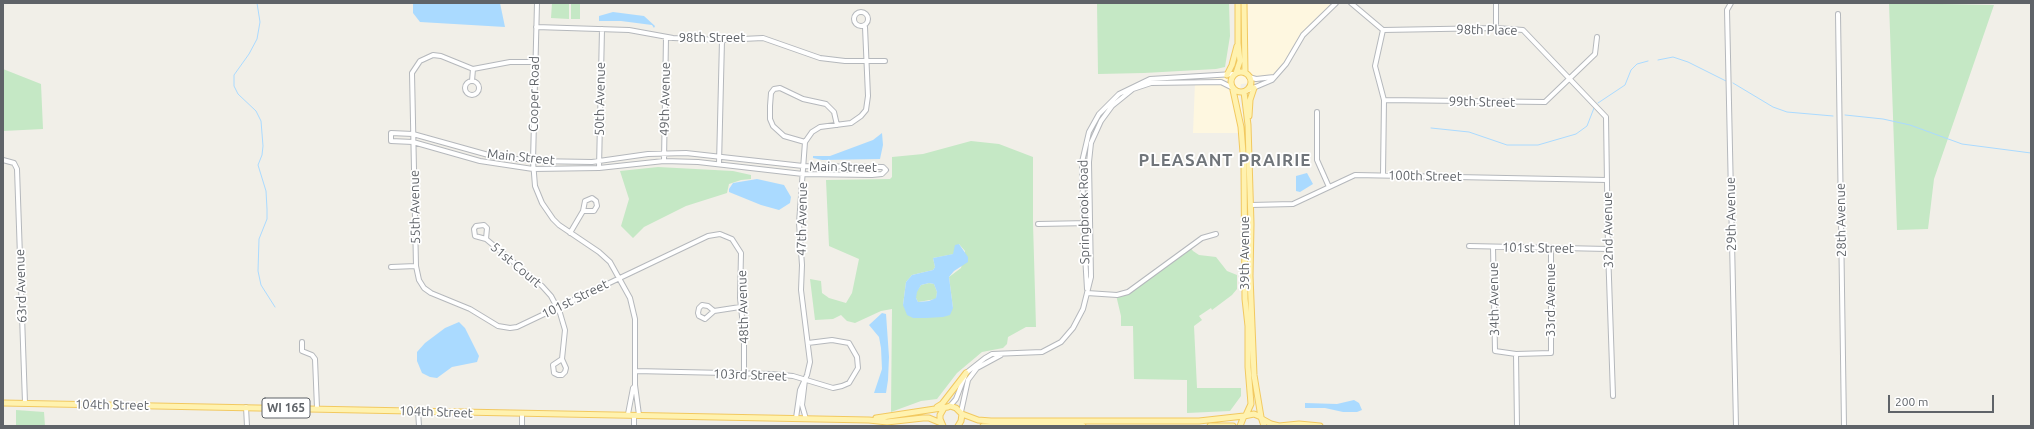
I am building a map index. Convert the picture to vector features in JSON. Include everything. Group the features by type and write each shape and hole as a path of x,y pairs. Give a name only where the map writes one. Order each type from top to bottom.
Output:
{"main road":[{"path":"1238,3 1238,43 1240,61 1231,80 1232,88 1240,92 1245,92 1251,83 1247,75 1244,3"},
{"path":"1227,75 1232,65 1238,43"},
{"path":"1235,74 1247,75"},
{"name":"39th Avenue","path":"1232,88 1241,127 1244,166 1248,367 1251,404 1240,426"},
{"path":"1248,125 1250,100 1254,88"},
{"name":"39th Avenue","path":"1245,92 1248,125 1251,205 1250,281 1254,367 1261,418 1264,426"},
{"path":"1248,367 1254,367"},
{"path":"936,408 942,404 966,373"},
{"name":"104th Street","path":"3,403 796,418 897,422 929,418 942,425"},
{"path":"942,425 940,415 949,407 956,408 961,413 978,420 1199,421 1254,414 1271,424 1279,426 1299,424 1320,426"},
{"name":"104th Street","path":"869,420 949,407"},
{"path":"958,426 961,422 961,413"},
{"path":"982,426 1083,426"},
{"path":"1210,426 1234,426"}],"street":[{"name":"Cooper Road","path":"537,3 533,160 535,186 542,203 553,219 610,262 634,312 636,331 634,415"},
{"path":"1245,92 1272,80 1286,64 1303,35 1336,3"},
{"path":"1351,3 1383,30 1375,66 1384,100 1383,175"},
{"path":"1496,3 1496,28"},
{"name":"29th Avenue","path":"1731,3 1727,10 1736,426"},
{"name":"28th Avenue","path":"1838,14 1844,426"},
{"name":"98th Street","path":"536,27 629,30 666,37 722,40 763,38 820,58 866,62 886,61"},
{"path":"837,125 834,112 826,104 803,99 780,88 774,89 771,93 770,119 773,126 784,136 805,142 812,132 820,127 837,125 856,121 866,110 868,96 865,27"},
{"name":"98th Place","path":"1383,30 1496,28 1523,30 1570,78"},
{"name":"50th Avenue","path":"599,168 602,29"},
{"name":"49th Avenue","path":"664,160 666,37"},
{"name":"99th Street","path":"1384,100 1545,102 1595,54 1597,37"},
{"path":"719,164 722,40"},
{"path":"413,134 412,73 417,64 426,57 441,56 473,69 510,62 535,62"},
{"path":"472,81 473,69"},
{"name":"Springbrook Road","path":"1087,293 1083,223 1082,162 1084,147 1092,123 1106,105 1125,90 1150,79 1235,74"},
{"path":"1247,75 1256,79 1274,77"},
{"name":"32nd Avenue","path":"1570,78 1606,117 1608,249 1613,396"},
{"name":"Springbrook Road","path":"966,373 992,354 1042,352 1061,342 1076,323 1083,309 1091,277 1089,162 1091,143 1101,121 1112,106 1133,89 1151,83 1221,82 1232,88"},
{"path":"1317,112 1317,160 1329,187"},
{"name":"Main Street","path":"390,133 413,134 492,156 533,160 599,161 664,153 719,156 803,166 883,167 886,170 882,174 872,175 803,174 719,164 664,160 599,168 533,169 487,163 413,142 391,141 390,133"},
{"name":"55th Avenue","path":"413,134 416,266 419,280"},
{"name":"47th Avenue","path":"805,142 799,223 800,290 810,362 805,380"},
{"name":"63rd Avenue","path":"3,160 14,163 17,169 25,403"},
{"name":"100th Street","path":"1251,205 1293,204 1355,175 1607,180"},
{"path":"570,233 583,211"},
{"path":"1038,224 1090,223"},
{"name":"101st Street","path":"419,280 431,293 470,309 498,326 507,328 517,327 708,236 720,234 728,236 735,242"},
{"path":"1087,293 1117,295 1128,292 1202,238 1216,234"},
{"name":"51st Court","path":"486,239 542,286 558,307 565,330 562,359"},
{"name":"48th Avenue","path":"735,242 741,256 740,307 744,335 744,374"},
{"name":"101st Street","path":"1469,246 1608,249"},
{"name":"34th Avenue","path":"1493,247 1495,351 1516,354"},
{"name":"33rd Avenue","path":"1516,354 1551,353 1551,247"},
{"path":"391,267 416,266"},
{"path":"714,311 740,307"},
{"name":"103rd Street","path":"634,371 793,376 833,388 849,383 858,368 857,357 848,343 832,340 808,343"},
{"path":"302,342 302,351 312,355 315,359 317,408"},
{"name":"Springbrook Road","path":"961,413 968,380 977,368 1003,353"},
{"path":"1516,354 1516,426"},
{"path":"949,407 956,399 966,373"},
{"path":"796,418 800,390 805,380"},
{"path":"805,380 802,405 806,419"},
{"name":"Cooper Road","path":"634,415 633,388 635,386"},
{"path":"246,407 247,426"},
{"path":"418,411 419,426"},
{"path":"522,414 522,426"},
{"path":"634,415 634,426"}],"shaded area":[{"path":"1244,3 1336,3 1312,26 1282,70 1261,82 1241,84 1239,96 1243,116 1242,133 1193,133 1195,82 1237,74 1242,69 1245,51"}],"green space":[{"path":"552,3 569,3 569,19 551,18"},
{"path":"571,3 580,3 580,19 571,19"},
{"path":"1097,3 1229,3 1230,36 1225,67 1216,69 1144,73 1098,74"},
{"path":"1889,3 1994,5 1934,179 1928,229 1897,230"},
{"path":"3,69 41,84 43,129 3,131"},
{"path":"971,141 999,144 1033,157 1036,327 1026,327 1008,337 1007,344 1003,348 982,352 957,373 937,399 921,401 891,412 892,309 881,311 855,323 847,321 841,315 833,319 815,320 810,279 821,281 822,293 829,298 846,303 852,293 859,259 829,246 826,180 890,179 892,177 892,157 923,154","holes":["959,244 965,251 961,268 949,277 953,308 903,305 906,282 912,275 933,270 935,267 933,258 954,254"]},
{"path":"658,167 733,171 751,175 751,179 741,180 729,184 727,193 686,206 644,227 633,238 621,226 629,199 620,171"},
{"path":"1190,247 1199,255 1216,257 1227,271 1237,275 1237,289 1232,295 1212,310 1211,308 1199,316 1202,320 1194,326 1197,388 1241,388 1241,396 1230,411 1187,413 1187,380 1134,379 1133,326 1121,326 1121,316 1116,295 1123,294"},
{"path":"929,283 934,284 937,292 936,299 918,302 916,292 921,285"},
{"path":"16,410 44,412 45,426 16,426"}],"water":[{"path":"413,3 500,3 505,27 420,22 413,13"},
{"path":"613,12 644,16 655,26 654,28 652,25 621,21 599,21 599,16"},
{"path":"882,133 883,145 880,159 822,160 813,158 813,156 830,156 873,140"},
{"path":"1307,173 1313,184 1300,192 1296,191 1296,176"},
{"path":"757,179 784,185 791,197 790,203 779,210 761,205 729,192 729,189 733,183"},
{"path":"959,244 968,257 968,262 954,271 949,277 953,308 950,315 943,317 913,318 907,315 903,305 906,282 912,275 933,270 935,267 933,258 953,254 955,245","holes":["929,283 934,284 937,292 936,298 929,301 918,302 916,298 917,292 921,285"]},
{"path":"882,313 886,314 889,357 888,380 886,393 874,393 882,369 881,348 879,337 869,325"},
{"path":"459,322 465,328 479,356 477,362 452,367 437,378 430,377 422,373 417,361 417,352 425,343 445,328"},
{"path":"1354,400 1359,403 1362,410 1357,412 1343,412 1325,408 1305,408 1305,403 1337,404"}],"waterway":[{"path":"257,3 260,22 257,39 249,54 234,75 234,86 238,94 256,111 261,121 263,146 262,155 258,165 266,191 267,219 259,239 258,271 261,285 275,307"},
{"path":"1658,60 1673,57 1688,62 1726,81"},
{"path":"1598,103 1625,85 1631,70 1637,64 1648,61"},
{"path":"1733,83 1773,107 1787,112 1833,116"},
{"path":"1431,128 1469,132 1507,145 1538,145 1576,134 1587,126 1594,108"},
{"path":"1845,115 1883,119 1910,125 1962,144 2031,153"}],"district":[{"name":"PLEASANT PRAIRIE","path":"1225,160"}]}
